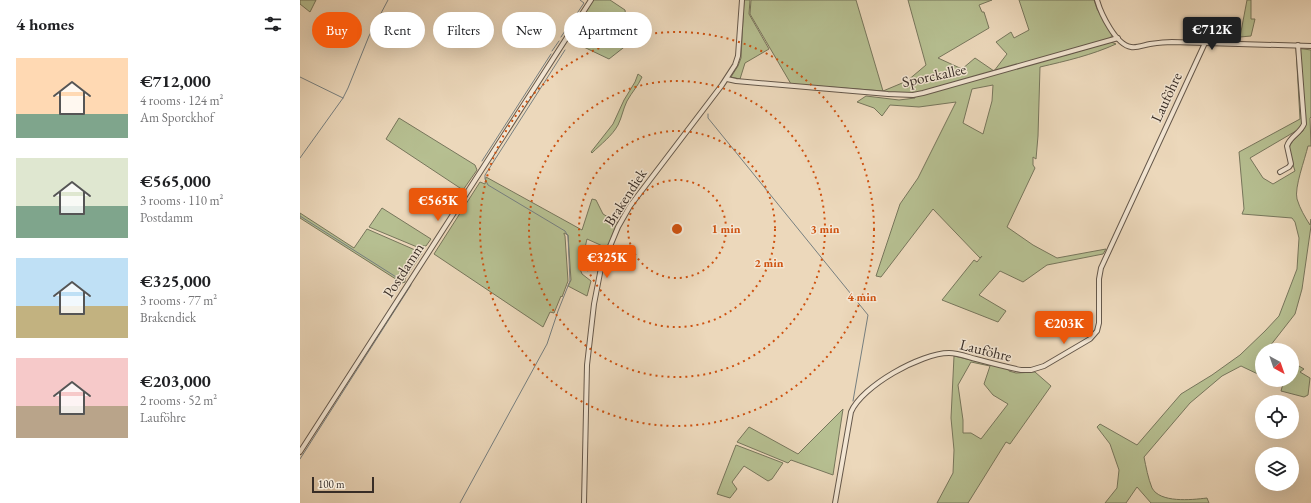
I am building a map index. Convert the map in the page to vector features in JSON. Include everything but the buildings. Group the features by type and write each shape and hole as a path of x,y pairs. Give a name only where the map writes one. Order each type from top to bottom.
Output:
{"street":[{"name":"Postdamm","path":"300,452 591,0"},
{"name":"Brakendiek","path":"584,503 587,365 594,304 601,268 618,227 630,206 736,66 742,0"},
{"path":"1097,0 1104,18 1118,38 1125,45 1132,47 1159,42 1205,42 1311,46"},
{"name":"Sporckallee","path":"727,78 736,81 913,95 1118,38"},
{"name":"Lauföhre","path":"835,503 851,412 854,405 862,396 892,374 917,361 932,356 950,353 1021,370 1031,370 1044,366 1090,339 1097,331 1099,323 1099,278 1101,268 1205,42"},
{"path":"1280,172 1289,167 1291,164 1287,146 1290,140 1302,130 1304,124 1298,45"}],"green space":[{"path":"300,0 316,0 310,12 300,4"},
{"path":"593,0 610,0 625,10 625,12 586,12"},
{"path":"744,0 750,0 749,14 769,49 745,63 740,79 731,77 741,58"},
{"path":"751,0 856,0 883,91 791,84 750,14"},
{"path":"908,0 992,0 979,5 982,12 984,12 989,28 938,58 962,69 975,58 994,71 1007,54 996,42 1011,32 1014,38 1029,30 1019,0 1094,0 1097,9 1112,35 1110,39 1073,50 1066,55 1111,42 1116,44 1088,55 1040,67 1036,159 1033,157 1033,165 1035,168 1007,227 1033,245 1057,258 1106,249 1103,254 1047,265 1023,282 1000,271 979,295 1006,311 998,322 942,300 974,260 977,262 982,256 980,258 933,209 881,277 876,276 900,204 918,178 956,102 919,107 890,105 882,116 874,108 857,102 866,96 899,100 915,98 914,93 888,93 883,91 907,81 926,65","holes":["993,85 992,101 983,134 963,123 972,89"]},
{"path":"1247,0 1251,0 1251,19 1255,19 1251,36 1240,37"},
{"path":"586,48 623,48 609,59"},
{"path":"1296,48 1311,50 1311,146 1308,146 1298,181 1296,194 1304,216 1310,225 1311,219 1311,226 1302,289 1295,314 1272,343 1255,343 1255,373 1241,366 1222,376 1190,403 1144,457 1152,488 1156,493 1176,499 1207,498 1209,503 1151,503 1137,487 1126,503 1105,503 1117,488 1119,470 1110,444 1097,427 1100,424 1137,445 1181,394 1212,375 1240,355 1279,316 1297,269 1299,238 1295,222 1292,218 1242,214 1244,209 1239,152 1300,119","holes":["1301,128 1303,128 1303,131 1293,141 1289,149 1295,171 1273,184 1263,178 1250,158"]},
{"path":"638,74 642,77 627,101 616,129 592,153 591,152 613,124"},
{"path":"399,118 475,165 477,170 463,190 386,139"},
{"path":"486,177 582,230 592,199 596,200 603,214 618,223 607,248 587,239 580,269 582,274 591,281 587,296 568,286 571,280 568,235 564,233 568,281 554,313 550,312 543,327 434,254 480,182 485,184"},
{"path":"382,208 431,239 426,246 423,246 422,249 369,227"},
{"path":"300,213 354,248 367,229 422,253 405,279 405,282 402,283 300,218"},
{"path":"954,356 1009,369 1009,371 1016,373 1035,372 1051,386 1010,444 1006,442 968,503 937,503 953,473 954,450 951,418","holes":["971,362 990,366 984,384 993,395 1008,404 981,439 971,433 963,433 963,420 958,385"]},
{"path":"1299,366 1304,369 1300,372 1310,378 1308,395 1304,397 1281,391 1282,387 1299,387"},
{"path":"843,409 833,475 791,460 788,463 737,442 749,427 798,454"},
{"path":"736,445 783,463 772,479 768,481 744,466 732,482 737,489 730,498 717,494"}],"waterway":[{"path":"300,158 343,98 369,36 388,0"},
{"path":"561,37 584,3 580,0"},
{"path":"552,51 559,41"},
{"path":"460,503 547,344 570,281 568,236 565,231 488,185 485,179 485,175 565,50"},
{"path":"482,161 551,54"},
{"path":"300,77 343,98"},
{"path":"708,114 708,118 868,315 853,401"},
{"path":"300,216 404,282"},
{"path":"300,459 411,285"}]}
